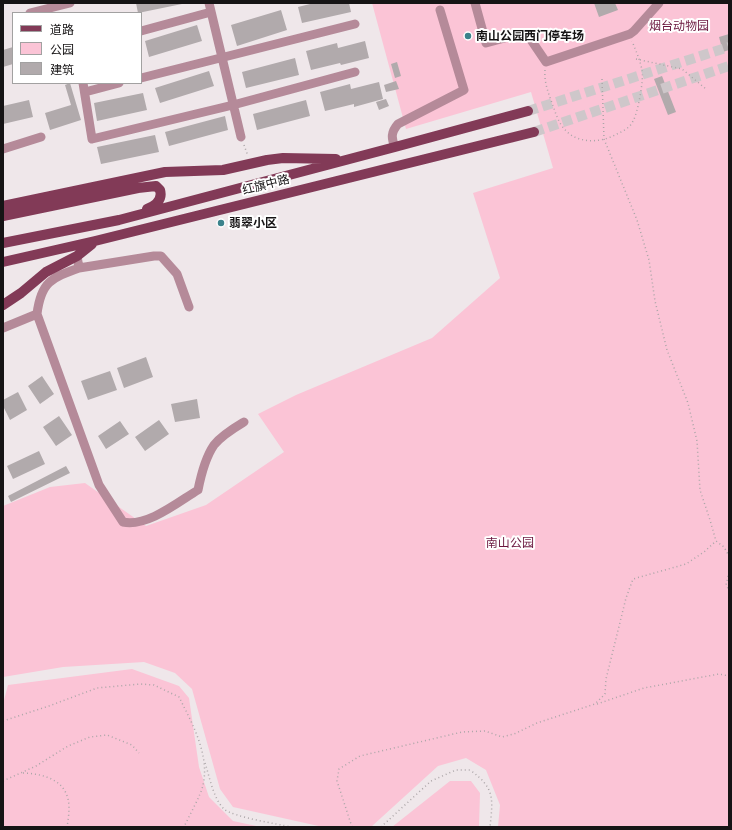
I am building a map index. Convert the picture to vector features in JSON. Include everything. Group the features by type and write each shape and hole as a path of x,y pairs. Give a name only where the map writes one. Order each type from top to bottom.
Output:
{"main road":[{"name":"红旗中路","path":"3,243 119,220 528,111"},
{"name":"红旗中路","path":"3,262 95,241 534,132"},
{"path":"3,206 165,172 224,170 267,160 283,158 350,159"},
{"path":"3,216 138,188 156,186 159,188 161,193 160,198 154,206 119,220"},
{"path":"3,305 21,293 46,272 77,256 95,241"}],"street":[{"path":"475,3 486,43 512,36 527,34 546,62 634,32 659,3"},
{"path":"35,12 67,6"},
{"path":"142,31 210,7 241,137"},
{"path":"395,147 392,140 392,131 398,124 464,90 440,10"},
{"path":"142,78 355,24"},
{"path":"110,84 84,87 92,139 234,105 355,72"},
{"path":"3,149 41,137"},
{"path":"77,256 79,268"},
{"path":"189,307 177,274 161,256 79,268 60,274 48,282 45,286 38,308 38,314 99,485 123,522 131,523 155,516 198,490 203,470 215,445 230,431 244,422"},
{"path":"3,328 38,314"}],"path":[{"path":"546,62 545,82 558,119 563,127 574,136 587,141 604,139 628,128 633,121 639,101 643,71 630,34"},
{"path":"636,59 682,69 706,89"},
{"path":"602,79 604,139 637,220 649,260 655,301 667,350 688,403 697,441 700,490 716,541 724,547 729,556"},
{"path":"595,704 605,694 606,679 626,598 633,579 686,564 704,552 716,541"},
{"path":"729,572 726,585 729,590"},
{"path":"352,827 338,781 339,769 360,756 462,732 485,731 502,737 514,734 537,723 644,688 719,674 729,676"},
{"path":"3,721 97,688 140,684 154,686 179,697 200,743 204,761 217,800 225,810 238,815 291,827"},
{"path":"3,781 36,766 68,746 90,737 108,735 132,745 139,753"},
{"path":"184,827 203,785 204,761"},
{"path":"381,827 431,781 456,770 470,770 488,786 492,799 490,827"},
{"path":"21,773 37,774 52,779 63,787 67,796 69,808 67,827"}],"green space":[{"name":"南山公园","path":"372,3 729,3 729,827 498,827 500,805 486,770 466,758 438,766 371,827 323,827 233,807 220,789 192,689 175,673 144,662 63,667 3,677 3,506 50,487 85,483 146,526 206,505 284,452 258,414 296,395 432,338 500,278 473,193 553,168 531,92 406,129"},
{"path":"132,669 179,686 189,698 199,767 209,797 233,821 261,827 3,827 3,704 8,685"},
{"path":"450,781 471,781 480,793 479,827 392,827"}],"building":[{"path":"136,3 182,3 142,12 138,12"},
{"path":"314,3 349,3 351,12 302,23 298,7"},
{"path":"594,3 615,3 618,10 599,17"},
{"path":"281,10 287,30 237,46 231,25"},
{"path":"197,25 202,41 149,57 145,41"},
{"path":"729,34 729,50 723,52 719,37"},
{"path":"365,41 369,58 311,70 306,51 337,43 338,48"},
{"path":"12,47 12,64 3,67 3,50"},
{"path":"295,58 299,75 246,88 242,72"},
{"path":"397,62 401,76 395,78 391,64"},
{"path":"209,71 214,86 160,103 155,88"},
{"path":"662,76 676,112 668,115 654,79"},
{"path":"396,81 399,89 386,92 384,85"},
{"path":"379,82 383,99 354,107 354,104 325,111 320,92 350,84 351,89"},
{"path":"70,84 81,120 50,130 45,113 71,105 65,85"},
{"path":"143,93 147,110 97,121 94,103"},
{"path":"386,99 389,106 379,110 376,102"},
{"path":"29,100 33,117 3,124 3,106"},
{"path":"306,100 310,116 257,130 253,114"},
{"path":"225,116 228,130 169,146 165,132"},
{"path":"155,135 159,152 101,164 97,147"},
{"path":"146,357 153,377 124,388 117,368"},
{"path":"110,371 117,390 88,400 81,381"},
{"path":"42,376 54,394 40,404 28,386"},
{"path":"18,392 27,410 10,420 3,406 3,400"},
{"path":"197,399 200,418 175,422 171,404"},
{"path":"59,416 72,435 56,446 43,427"},
{"path":"159,420 169,434 145,451 135,437"},
{"path":"120,421 129,434 106,449 98,436"},
{"path":"39,451 45,464 13,479 7,466"},
{"path":"66,466 70,473 11,502 8,496"}],"tunnel":[{"path":"528,111 729,47"},
{"path":"534,132 729,66"}],"place":[{"name":"南山公园西门停车场","path":"468,36"},
{"name":"翡翠小区","path":"221,223"}],"park label":[{"name":"烟台动物园","path":"679,26"}]}
